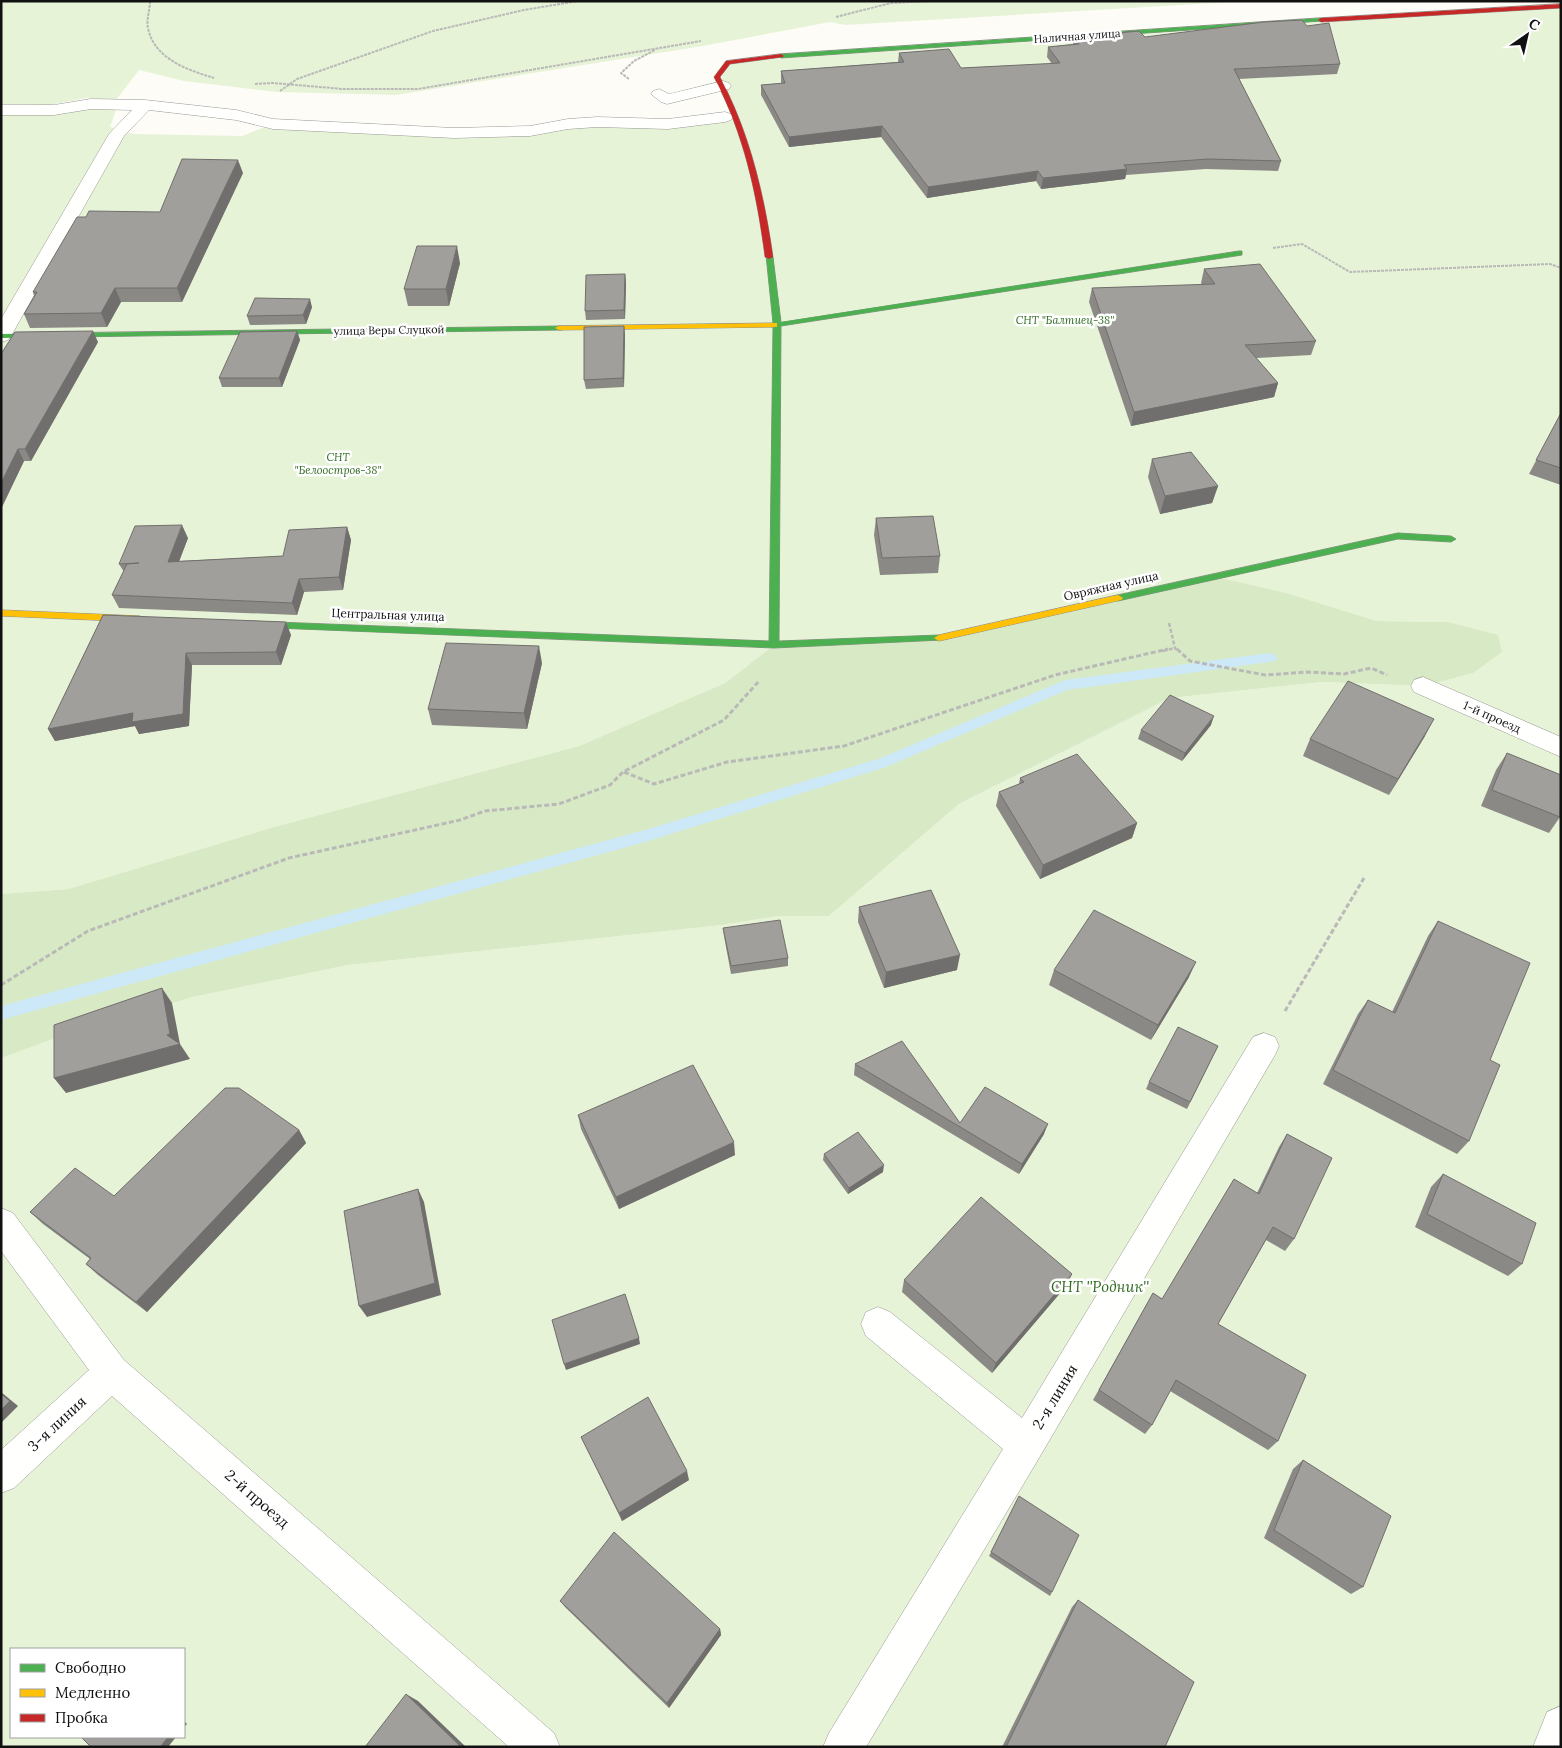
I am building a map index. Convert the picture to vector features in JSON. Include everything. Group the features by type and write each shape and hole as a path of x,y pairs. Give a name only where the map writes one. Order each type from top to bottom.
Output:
{"street":[{"name":"Наличная улица","path":"726,93 717,77 728,62 761,58 1449,11 1561,6"},
{"path":"659,94 667,100 726,93 752,162 765,226 777,325 778,645"},
{"path":"1,110 54,110 91,104 145,105 236,115 273,124 454,133 530,131 568,124 587,123 639,122 668,124 725,117"},
{"path":"1,336 117,134 145,105"},
{"name":"улица Веры Слуцкой","path":"1,336 777,325 1239,253"},
{"name":"Овряжная улица","path":"778,645 935,640 1398,536 1450,539"},
{"path":"1,613 150,620"},
{"name":"Центральная улица","path":"239,623 778,645"},
{"name":"1-й проезд","path":"1423,686 1561,748"},
{"name":"2-я линия","path":"843,1747 1026,1446 1264,1046"},
{"name":"2-й проезд","path":"1,1224 112,1372 540,1747"},
{"path":"878,1324 1026,1446"},
{"name":"3-я линия","path":"1,1475 112,1372"},
{"path":"1553,1747 1561,1726"}],"path":[{"path":"150,1 147,27 155,47 196,73 220,79"},
{"path":"287,85 297,79 434,31 524,10 578,1"},
{"path":"829,19 891,3 931,1"},
{"path":"252,84 343,89 418,89 707,40"},
{"path":"1239,253 1302,244 1350,272 1550,264 1561,268"},
{"path":"1,984 88,932 289,858 460,820 485,811 559,804 610,785 623,772 724,720 782,656 778,645"},
{"path":"623,772 654,784 727,762 844,746 1056,675 1175,648 1190,661 1257,674 1308,672 1344,674 1370,668 1408,685 1423,686"},
{"path":"1264,1046 1364,878"}],"green space":[{"path":"1,1 1248,1 845,25 830,22 703,46 396,95 277,92 184,81 139,70 116,100 86,98 50,105 1,104"},
{"path":"1561,6 1561,1747 1,1747 1,1058 51,1040 193,997 348,965 722,925 779,916 829,916 959,804 1170,698 1322,682 1423,686 1448,622 1377,621 1290,594 935,639 774,645 725,683 579,746 274,827 68,889 1,894 1,110 118,104 110,127 134,134 242,136 273,124 454,133 735,117 720,82 728,62"},
{"path":"1216,577 1290,594 1377,621 1448,622 1498,635 1502,652 1473,673 1423,686 1322,682 1170,698 959,804 829,916 779,916 722,925 348,965 193,997 51,1040 1,1058 1,894 68,889 274,827 579,746 725,683 774,645 935,639"}],"building":[{"path":"1302,20 1307,26 1329,23 1340,64 1234,69 1281,161 1208,159 1124,165 1127,169 1043,178 1038,171 928,187 882,126 789,137 761,85 785,83 781,71 904,62 899,53 949,49 961,68 1060,63 1048,47 1079,44 1074,37 1139,31 1145,37 1264,22"},
{"path":"182,159 238,160 177,288 115,288 101,313 24,314 37,292 33,292 77,217 86,217 89,211 160,212"},
{"path":"417,246 457,246 446,289 404,289"},
{"path":"1260,264 1316,341 1245,345 1278,383 1134,412 1092,288 1215,284 1204,269"},
{"path":"625,274 624,310 585,311 586,275"},
{"path":"255,298 310,299 303,315 247,316"},
{"path":"624,326 623,378 584,380 584,327"},
{"path":"93,331 25,449 18,449 1,483 1,354 15,332"},
{"path":"297,331 279,378 219,378 240,332"},
{"path":"1561,413 1561,468 1536,460"},
{"path":"1191,452 1218,486 1165,496 1152,459"},
{"path":"933,516 940,556 882,558 876,518"},
{"path":"182,525 168,562 283,556 289,530 347,527 339,577 299,579 292,603 112,595 127,564 139,563 119,564 135,526"},
{"path":"103,615 286,622 276,652 186,653 183,714 132,722 133,713 48,729"},
{"path":"446,643 539,646 524,713 428,709"},
{"path":"1348,681 1434,719 1398,779 1310,739"},
{"path":"1170,695 1214,716 1185,753 1141,730"},
{"path":"1507,753 1561,775 1560,817 1492,790"},
{"path":"1077,754 1137,823 1043,865 999,792 1024,782 1020,778"},
{"path":"931,890 960,955 886,972 859,907"},
{"path":"1094,910 1196,962 1158,1025 1054,970"},
{"path":"780,920 788,958 731,966 723,928"},
{"path":"1438,921 1530,963 1490,1060 1500,1065 1469,1141 1333,1070 1368,1000 1395,1013"},
{"path":"162,988 170,1034 167,1035 180,1044 54,1078 54,1025"},
{"path":"1178,1027 1218,1046 1190,1102 1149,1082"},
{"path":"902,1041 960,1123 985,1087 1048,1124 1022,1164 855,1064"},
{"path":"693,1065 734,1142 616,1197 578,1115"},
{"path":"225,1088 239,1088 299,1130 136,1302 86,1264 91,1258 30,1212 75,1168 114,1196"},
{"path":"858,1132 884,1165 849,1188 824,1154"},
{"path":"1287,1134 1332,1158 1294,1239 1273,1227 1218,1324 1306,1375 1278,1441 1176,1380 1152,1425 1099,1390 1153,1293 1162,1299 1234,1179 1259,1194"},
{"path":"1443,1174 1536,1223 1522,1264 1427,1214"},
{"path":"418,1189 435,1283 359,1306 344,1211"},
{"path":"981,1197 1072,1274 996,1363 904,1280"},
{"path":"625,1294 639,1338 564,1364 552,1320"},
{"path":"1,1394 10,1401 1,1410"},
{"path":"648,1397 687,1471 619,1513 581,1437"},
{"path":"1303,1460 1391,1516 1363,1587 1274,1530"},
{"path":"1019,1496 1079,1535 1052,1592 991,1552"},
{"path":"614,1532 720,1629 667,1703 560,1601"},
{"path":"1078,1600 1194,1682 1165,1747 1006,1747"},
{"path":"406,1694 461,1747 365,1747"},
{"path":"82,1738 167,1738 160,1747 91,1747"}],"waterway":[{"path":"1,1013 645,836 886,762 1065,685 1270,658"}],"traffic: fast":[{"path":"781,56 1321,20"},
{"path":"774,325 1239,253"},
{"path":"769,257 777,325 774,645"},
{"path":"1,336 559,328"},
{"path":"1118,598 1398,536 1451,539"},
{"path":"250,624 774,645 939,638"}],"traffic: slow":[{"path":"559,328 774,325"},
{"path":"939,638 1118,598"},
{"path":"1,613 140,619"}],"traffic: jam":[{"path":"1321,20 1561,6"},
{"path":"769,257 762,210 752,164 738,120 717,77 728,62 781,56"}],"park label":[{"name":"СНТ \"Балтиец-38\"","path":"1065,320"},
{"name":"СНТ \"Белоостров-38\"","path":"338,463"},
{"name":"СНТ ''Родник''","path":"1100,1287"}]}
